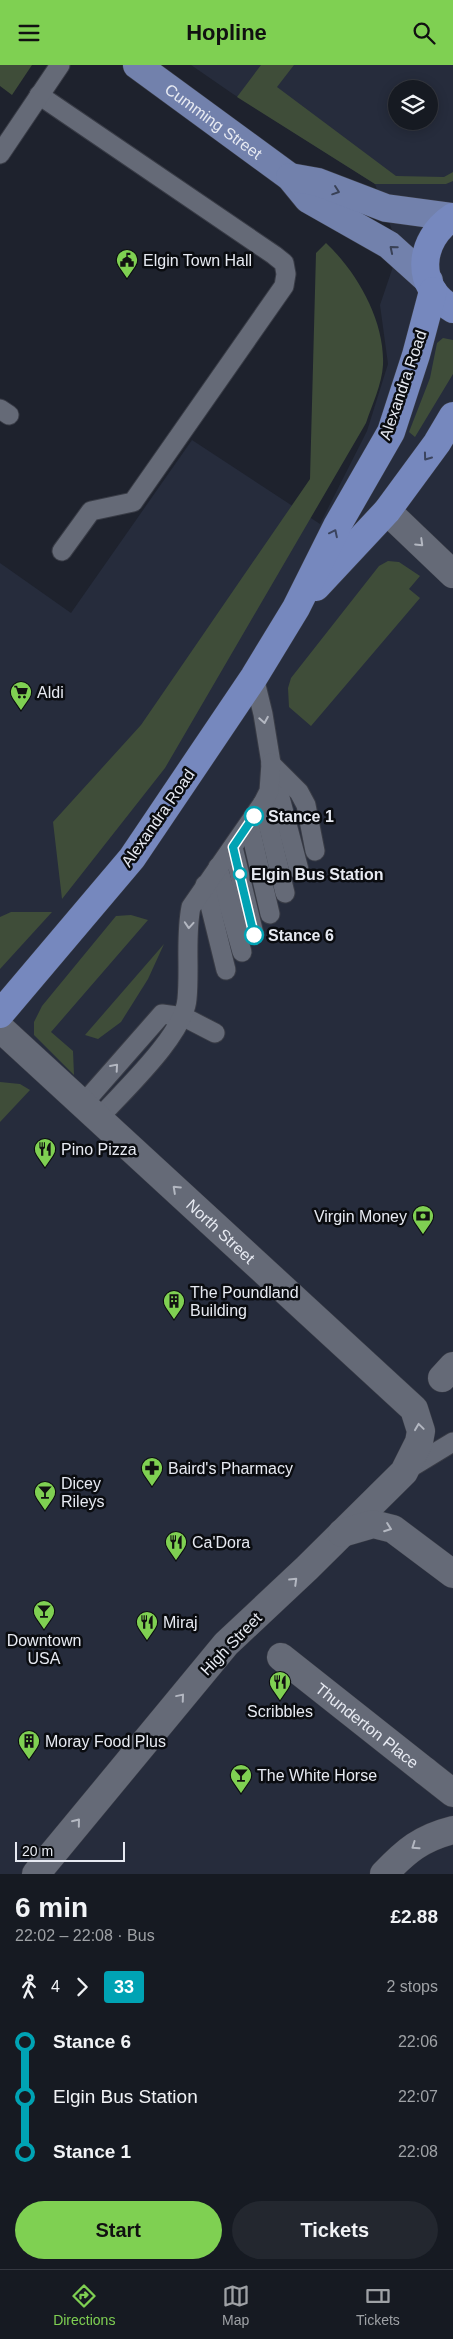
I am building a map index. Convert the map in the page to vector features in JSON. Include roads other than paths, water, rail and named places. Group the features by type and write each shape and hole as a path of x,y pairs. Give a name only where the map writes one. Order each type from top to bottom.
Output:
{"highway":[{"path":"452,217 438,228 429,242 425,258 426,275 431,286 444,304 453,309"},
{"name":"Alexandra Road","path":"0,1014 132,858 254,677 296,608 337,526 391,432 416,355 431,286"},
{"name":"Alexandra Road","path":"296,608 387,511 437,443 453,416"}],"main road":[{"name":"Cumming Street","path":"137,65 290,177 308,199 389,245 431,286"},
{"name":"Cumming Street","path":"290,177 318,182 386,208 452,217"}],"street":[{"path":"387,511 453,574"},
{"name":"North Street","path":"0,1028 414,1409 421,1431 419,1442 404,1472"},
{"name":"High Street","path":"36,1874 226,1644 404,1472"},
{"path":"342,1533 373,1525 394,1529 453,1575"},
{"name":"Thunderton Place","path":"281,1657 453,1793"},
{"path":"384,1874 412,1847 423,1840 453,1830"}],"lane":[{"path":"0,154 60,65"},
{"path":"40,95 274,255 284,263 286,274 284,285 133,502 91,511 62,551"},
{"path":"254,677 263,714 271,763 299,870"},
{"path":"91,1111 164,1046 177,1030 184,1017 187,1000 188,921 191,907 263,803 269,791 271,763"},
{"path":"271,763 299,792 306,805 316,851"},
{"path":"263,803 285,893"},
{"path":"249,824 270,914"},
{"path":"233,847 254,935"},
{"path":"218,867 242,952"},
{"path":"205,885 226,970"},
{"path":"91,1111 162,1014 184,1017 214,1033 183,1035 164,1046"},
{"name":"High Street","path":"404,1472 453,1442"}],"place":[{"name":"Elgin Town Hall","path":"127,279"},
{"name":"Aldi","path":"21,711"},
{"name":"Stance 1","path":"254,816"},
{"name":"Elgin Bus Station","path":"240,874"},
{"name":"Stance 6","path":"254,935"},
{"name":"Pino Pizza","path":"45,1168"},
{"name":"Virgin Money","path":"423,1235"},
{"name":"The Poundland Building","path":"174,1320"},
{"name":"Baird's Pharmacy","path":"152,1487"},
{"name":"Dicey Rileys","path":"45,1511"},
{"name":"Ca'Dora","path":"176,1561"},
{"name":"Downtown USA","path":"44,1630"},
{"name":"Miraj","path":"147,1641"},
{"name":"Scribbles","path":"280,1701"},
{"name":"Moray Food Plus","path":"29,1760"},
{"name":"The White Horse","path":"241,1794"}]}
